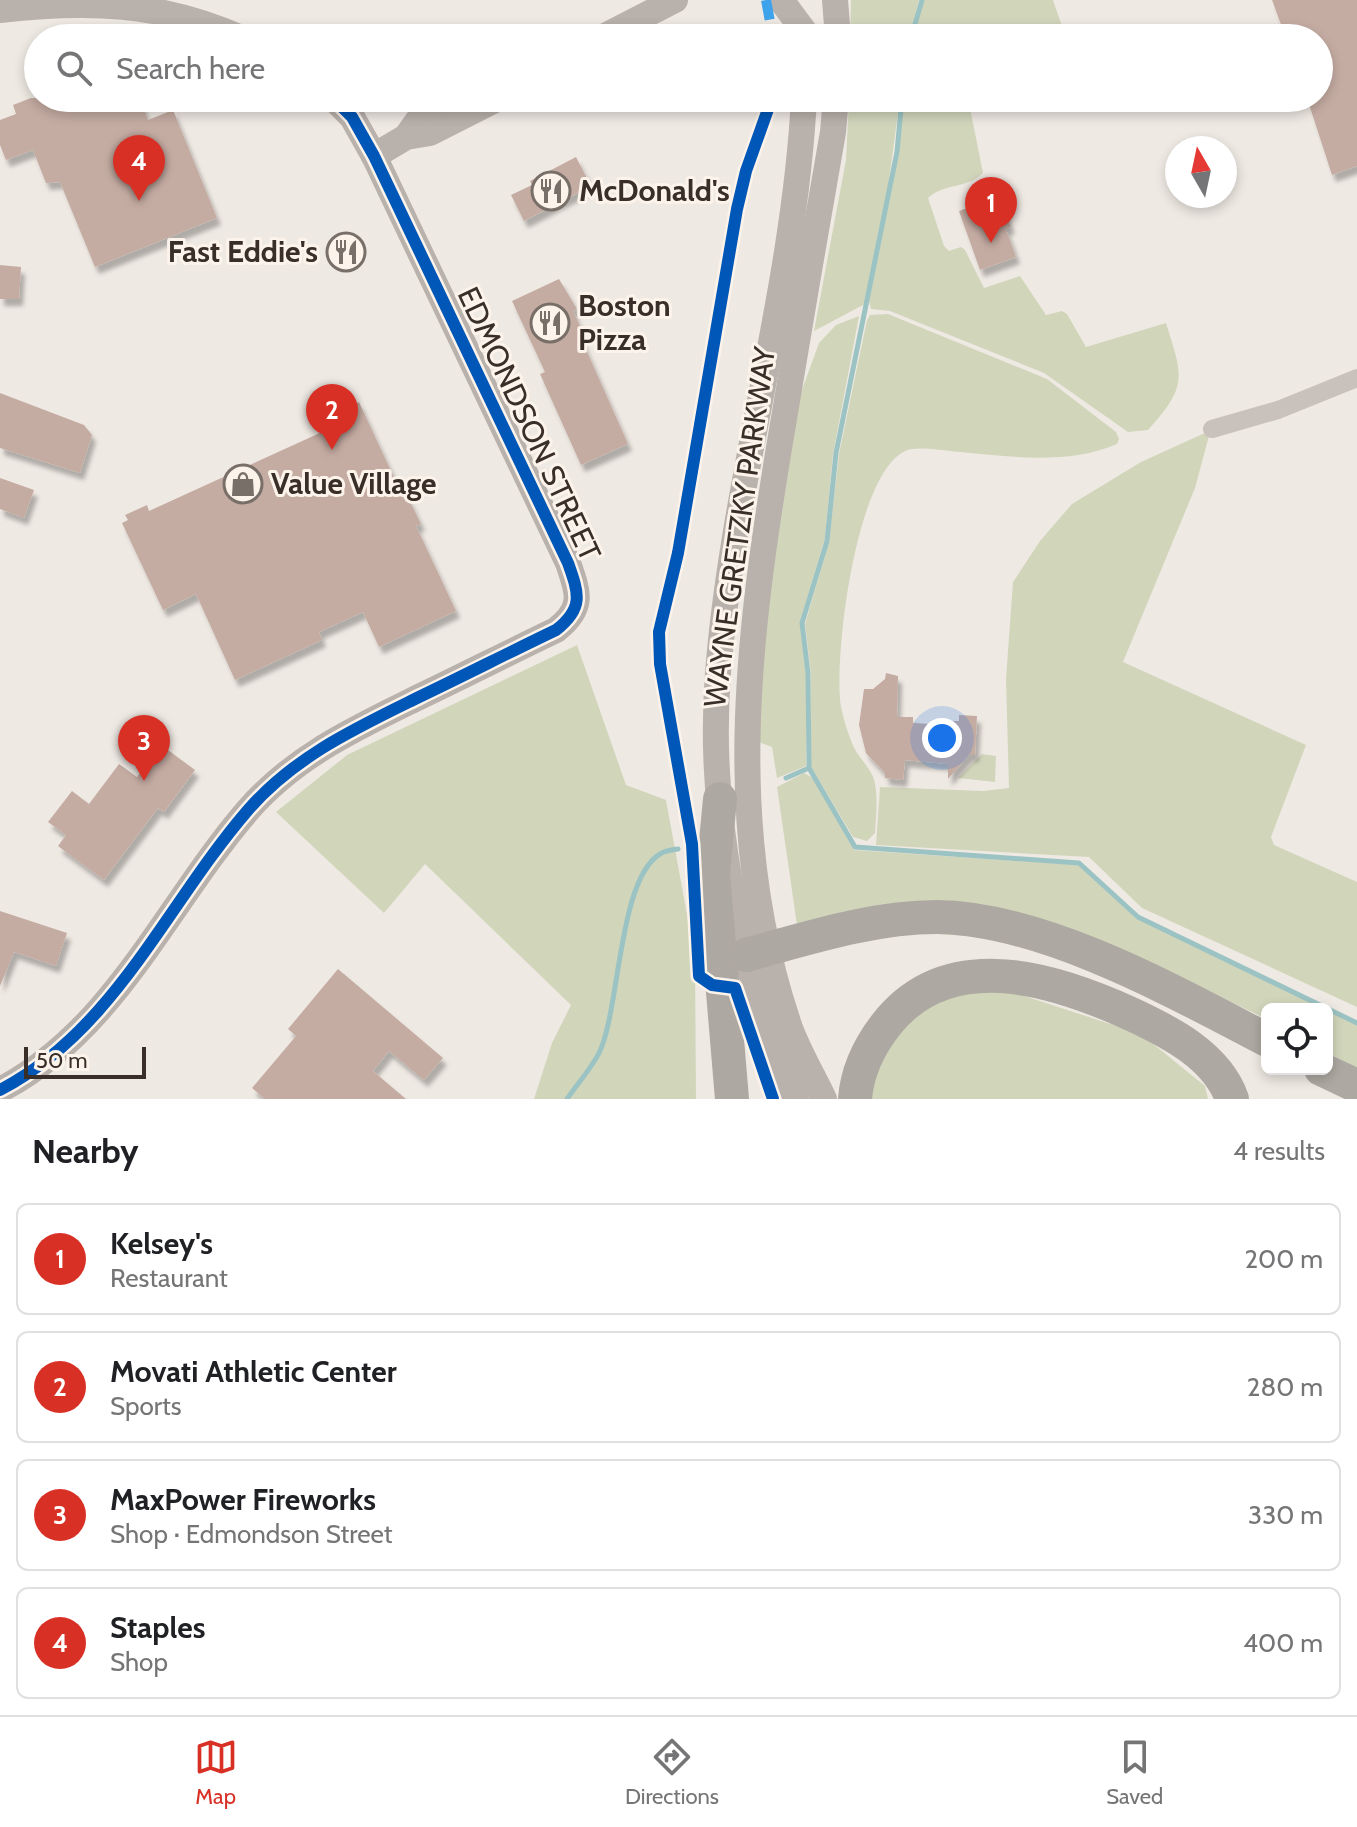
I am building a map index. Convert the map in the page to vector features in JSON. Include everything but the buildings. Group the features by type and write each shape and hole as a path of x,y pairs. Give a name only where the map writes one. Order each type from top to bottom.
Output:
{"highway":[{"path":"720,799 713,873 732,1099"},
{"path":"756,952 890,920 974,920 1041,937 1162,985 1261,1037"},
{"path":"855,1099 870,1045 915,994 956,978 990,976 1065,987 1147,1021 1199,1053 1232,1099"},
{"path":"1333,1075 1357,1086"}],"main road":[{"path":"628,24 675,0"},
{"path":"781,0 798,24"},
{"path":"806,0 807,24"},
{"path":"835,0 837,24"},
{"path":"0,10 54,2 128,4 194,17 210,24"},
{"name":"EDMONDSON STREET","path":"0,1090 27,1076 61,1050 103,1008 248,810 286,775 323,745 556,630 571,618 578,602 568,563 374,156 347,112"},
{"path":"406,137 421,116 429,112"},
{"path":"374,156 406,137 430,133 471,112"},
{"name":"WAYNE GRETZKY PARKWAY","path":"796,1099 771,1043 756,952 720,799 716,742 724,606 799,182 803,112"},
{"name":"WAYNE GRETZKY PARKWAY","path":"824,1099 756,952 745,728 753,624 766,524 835,112"}],"street":[{"path":"1212,429 1278,410 1357,378"}],"green space":[{"path":"851,0 919,0 913,24 850,24"},
{"path":"923,0 1053,0 1061,24 917,24"},
{"path":"848,112 898,112 885,210 865,304 814,331 846,160"},
{"path":"903,112 971,112 983,173 970,182 941,190 928,198 944,246 949,251 961,247 965,250 984,288 1020,276 1046,315 1062,311 1067,314 1086,347 1166,323 1176,356 1178,380 1170,402 1148,430 1128,432 1044,373 890,311 871,309 869,301 892,188"},
{"path":"888,314 1047,379 1116,432 1119,439 1117,444 1099,451 1040,458 912,449 893,461 876,487 852,564 839,683 841,707 850,737 875,784 875,833 867,841 853,837 811,767 811,674 805,624 829,542 839,454 867,320 870,315"},
{"path":"859,316 833,454 825,538 800,622 806,673 806,766 777,778 772,747 756,741 763,608 799,398 819,343 836,325"},
{"path":"1207,432 1209,436 1195,488 1123,662 1306,745 1271,837 1274,845 1357,882 1357,1007 1142,908 1089,857 876,845 880,787 983,791 1009,788 1006,679 1013,582 1040,541 1072,504 1141,462"},
{"path":"577,645 626,785 666,800 695,958 696,1099 534,1099 552,1043 571,1005 425,864 384,913 276,812 347,755"},
{"path":"982,754 996,756 995,782 958,778"},
{"path":"804,773 813,778 854,850 1078,865 1136,918 1313,1003 1261,1003 1261,1016 1109,945 797,925 777,787"},
{"path":"1000,988 1141,1034 1205,1086 1208,1099 866,1099 894,1030 934,1000"},
{"path":"1333,1013 1357,1024 1357,1069 1333,1055"}],"waterway":[{"path":"915,24 922,0"},
{"path":"901,112 897,152 836,453 827,541 802,623 808,673 809,768 855,847 1079,863 1138,917 1357,1023"},
{"path":"786,778 809,768"},
{"path":"567,1099 596,1059 606,1033 636,890 646,868 660,854 678,849"}],"marked path":[{"path":"766,0 770,24"}],"cycle path":[{"path":"0,1090 40,1065 76,1034 107,1000 248,810 286,774 350,732 556,630 575,607 575,583 568,563 374,156 347,112"},
{"path":"767,112 746,171 737,209 678,553 659,632 660,664 692,844 699,976 712,985 735,988 773,1099"}],"place":[{"name":"McDonald's","path":"551,191"},
{"name":"Staples","path":"139,201"},
{"name":"Kelsey's","path":"991,243"},
{"name":"Fast Eddie's","path":"346,252"},
{"name":"Boston Pizza","path":"550,323"},
{"name":"Movati Athletic Center","path":"332,450"},
{"name":"Value Village","path":"243,484"},
{"name":"MaxPower Fireworks","path":"144,781"}]}
